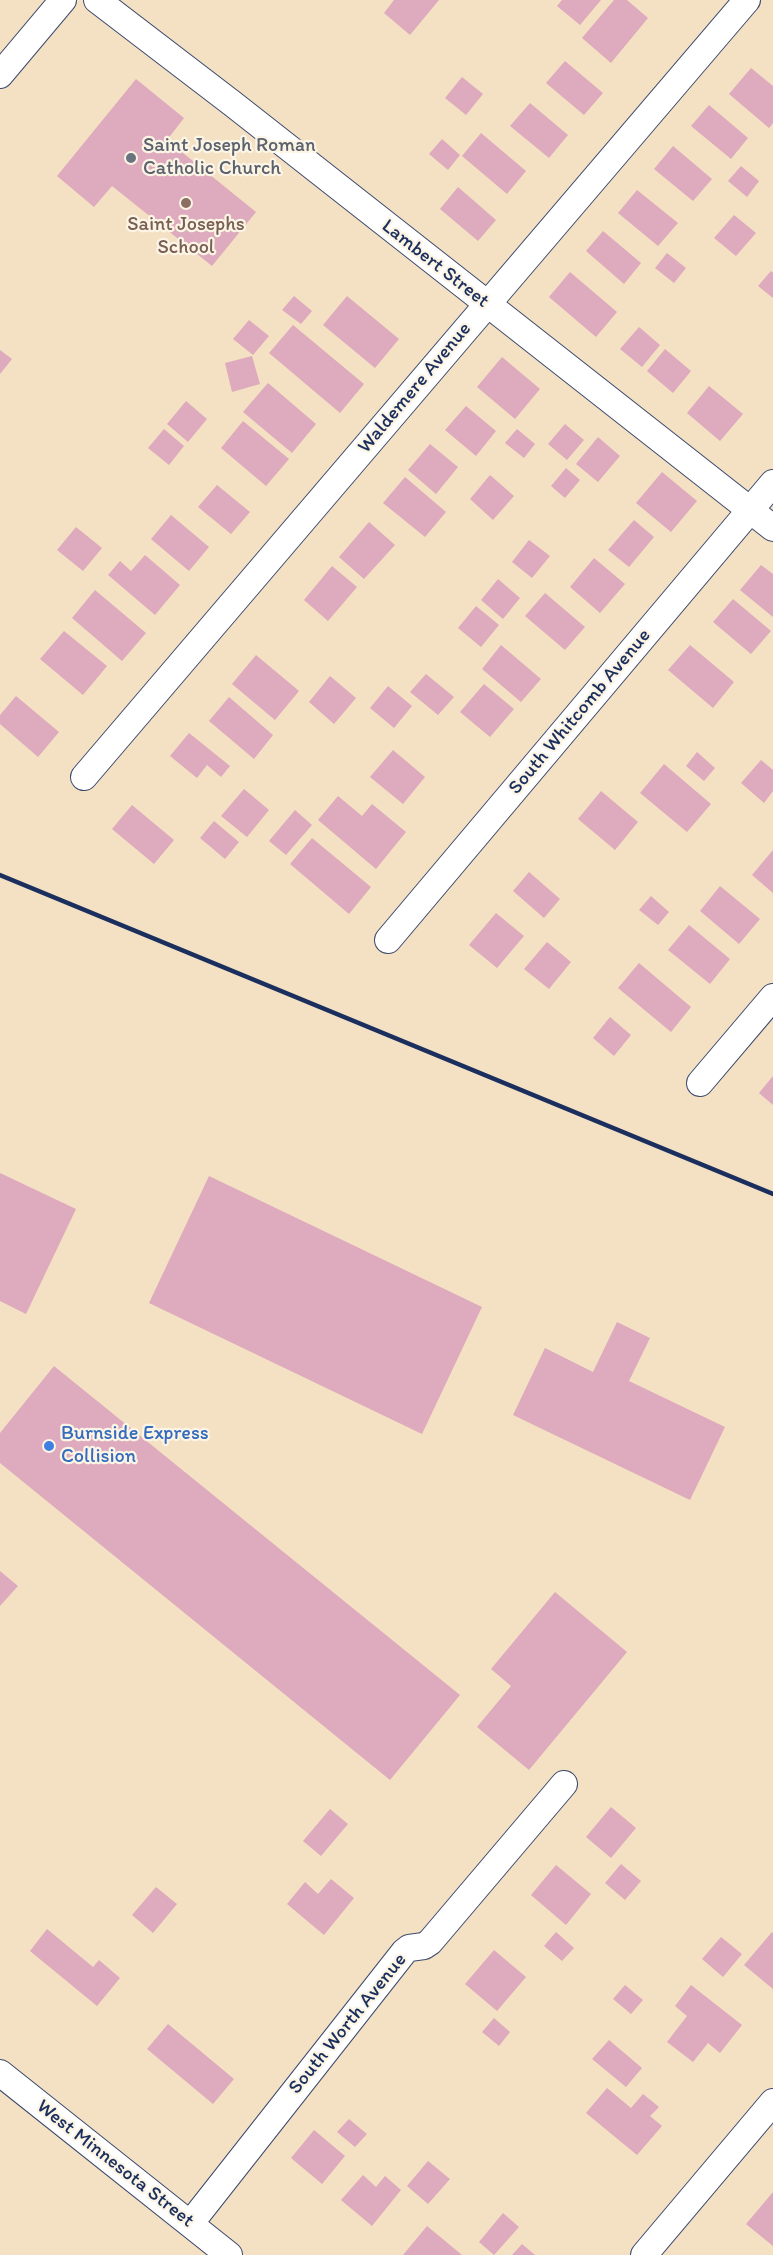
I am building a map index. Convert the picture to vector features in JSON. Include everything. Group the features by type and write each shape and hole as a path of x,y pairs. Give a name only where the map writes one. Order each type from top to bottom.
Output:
{"street":[{"path":"0,75 63,0"},
{"name":"Lambert Street","path":"97,0 773,528"},
{"name":"Waldemere Avenue","path":"84,777 747,0"},
{"name":"South Whitcomb Avenue","path":"388,940 773,483"},
{"path":"700,1083 773,997"},
{"name":"South Worth Avenue","path":"190,2224 404,1953 409,1948 424,1946 430,1942 564,1784"},
{"name":"West Minnesota Street","path":"0,2073 229,2255"},
{"path":"644,2255 773,2102"}],"building":[{"path":"394,0 439,0 410,35 384,13"},
{"path":"562,0 601,0 580,25 557,6"},
{"path":"614,0 627,0 648,18 611,63 582,38"},
{"path":"565,61 603,93 584,115 546,83"},
{"path":"751,68 773,86 773,123 769,128 729,94"},
{"path":"462,77 483,94 466,115 445,98"},
{"name":"Saint Joseph Roman Catholic Church","path":"136,79 184,118 167,140 256,212 212,266 112,186 94,207 57,176"},
{"path":"530,103 568,135 549,158 510,126"},
{"path":"709,105 748,138 731,159 691,126"},
{"path":"481,133 526,171 507,194 462,156"},
{"path":"442,139 460,155 448,170 429,154"},
{"path":"673,146 712,179 693,201 654,169"},
{"path":"741,166 759,181 747,197 728,181"},
{"path":"458,187 496,220 478,241 440,209"},
{"path":"637,190 678,223 658,246 618,213"},
{"path":"734,215 756,233 736,256 714,238"},
{"path":"603,231 641,263 624,284 586,251"},
{"path":"667,253 686,268 674,283 655,268"},
{"path":"771,271 773,273 773,298 758,286"},
{"path":"570,272 617,312 596,337 549,297"},
{"path":"294,296 312,311 301,324 282,310"},
{"path":"347,296 399,339 375,368 323,325"},
{"path":"249,320 269,336 253,355 233,339"},
{"path":"293,325 364,384 340,413 269,353"},
{"path":"639,327 660,345 642,367 620,349"},
{"path":"665,349 691,371 673,393 647,371"},
{"path":"0,350 12,359 0,374"},
{"path":"252,356 260,384 232,392 225,363"},
{"path":"502,357 540,389 515,419 477,387"},
{"path":"268,383 316,424 292,453 243,412"},
{"path":"709,386 743,414 720,441 687,413"},
{"path":"186,401 207,419 188,442 167,424"},
{"path":"466,406 496,431 476,456 445,430"},
{"path":"243,421 289,459 266,486 221,448"},
{"path":"565,424 584,440 567,460 548,444"},
{"path":"164,429 184,446 169,465 148,448"},
{"path":"517,429 535,444 524,458 505,443"},
{"path":"598,437 620,456 598,482 576,464"},
{"path":"430,444 458,467 436,494 408,470"},
{"path":"566,468 580,480 565,498 551,486"},
{"path":"662,472 697,501 671,532 636,503"},
{"path":"490,475 514,496 493,520 470,499"},
{"path":"405,477 446,512 425,537 383,503"},
{"path":"217,485 250,512 231,534 198,507"},
{"path":"171,515 209,547 189,571 151,539"},
{"path":"634,520 654,537 629,567 608,550"},
{"path":"369,522 395,545 364,579 339,557"},
{"path":"76,527 102,548 83,571 57,550"},
{"path":"529,540 550,556 532,578 512,562"},
{"path":"145,555 180,585 155,615 108,575 120,561 131,571"},
{"path":"594,558 625,584 600,613 570,587"},
{"path":"761,565 773,574 773,617 740,590"},
{"path":"332,566 357,587 328,621 304,600"},
{"path":"498,579 520,598 503,619 481,600"},
{"path":"95,590 146,633 122,661 72,618"},
{"path":"545,593 585,627 565,650 525,616"},
{"path":"733,599 771,631 751,654 713,622"},
{"path":"476,606 499,625 481,647 458,628"},
{"path":"64,631 107,666 83,695 40,659"},
{"path":"501,645 541,679 521,702 482,669"},
{"path":"690,645 734,682 713,708 668,670"},
{"path":"256,655 299,691 275,720 232,684"},
{"path":"426,674 454,697 438,715 410,692"},
{"path":"330,676 356,698 334,724 309,702"},
{"path":"484,684 514,709 490,737 460,712"},
{"path":"388,686 412,706 394,728 370,708"},
{"path":"16,696 59,732 38,757 0,724 0,715"},
{"path":"229,697 273,735 254,759 209,721"},
{"path":"189,733 230,766 221,777 207,765 197,778 170,756"},
{"path":"393,750 425,777 403,804 370,777"},
{"path":"697,752 715,768 704,781 686,766"},
{"path":"761,760 773,770 773,791 764,803 741,783"},
{"path":"664,764 711,804 687,832 640,793"},
{"path":"244,789 269,810 247,837 221,816"},
{"path":"601,791 638,822 615,850 578,819"},
{"path":"338,796 362,816 372,804 406,832 376,869 318,820"},
{"path":"132,805 174,840 154,864 112,829"},
{"path":"295,810 312,825 286,855 269,841"},
{"path":"214,821 239,842 225,859 200,838"},
{"path":"312,838 371,887 349,914 290,864"},
{"path":"773,850 773,893 752,875"},
{"path":"529,872 560,899 544,918 513,891"},
{"path":"720,886 760,919 739,944 700,911"},
{"path":"651,896 669,912 658,925 639,910"},
{"path":"496,913 524,936 497,968 469,945"},
{"path":"689,925 730,959 710,984 668,950"},
{"path":"547,942 571,962 549,989 524,969"},
{"path":"639,963 691,1007 671,1032 618,988"},
{"path":"610,1017 631,1035 614,1056 593,1038"},
{"path":"773,1076 773,1105 759,1093"},
{"path":"0,1173 76,1209 26,1314 0,1301"},
{"path":"209,1176 482,1307 422,1434 149,1303"},
{"path":"617,1322 650,1338 629,1381 725,1427 690,1500 513,1415 545,1348 593,1372"},
{"path":"54,1366 460,1695 390,1780 0,1463 0,1433"},
{"path":"0,1571 18,1586 0,1606"},
{"path":"555,1592 627,1652 529,1770 477,1727 511,1686 491,1669"},
{"path":"611,1807 636,1828 611,1858 586,1837"},
{"path":"330,1809 348,1824 321,1856 303,1841"},
{"path":"621,1864 641,1881 625,1900 605,1883"},
{"path":"556,1865 591,1894 566,1925 531,1895"},
{"path":"331,1879 354,1898 324,1935 287,1904 305,1882 318,1894"},
{"path":"156,1887 177,1904 153,1933 132,1915"},
{"path":"47,1929 93,1967 99,1960 120,1978 97,2006 30,1951"},
{"path":"556,1932 574,1948 562,1961 544,1946"},
{"path":"773,1933 773,1989 744,1965"},
{"path":"721,1937 742,1954 723,1977 702,1959"},
{"path":"494,1950 526,1977 497,2011 465,1984"},
{"path":"625,1985 643,2000 631,2014 613,1999"},
{"path":"691,1985 742,2025 720,2053 708,2043 693,2062 667,2042 687,2016 675,2006"},
{"path":"494,2018 510,2032 499,2046 482,2032"},
{"path":"168,2024 234,2079 213,2104 147,2049"},
{"path":"609,2040 642,2068 626,2087 592,2059"},
{"path":"607,2088 631,2108 643,2094 659,2107 650,2116 662,2126 637,2155 586,2113"},
{"path":"349,2119 367,2134 355,2147 337,2132"},
{"path":"314,2130 345,2156 322,2184 291,2158"},
{"path":"428,2161 450,2179 428,2204 407,2186"},
{"path":"363,2175 376,2187 385,2176 401,2190 372,2226 341,2200"},
{"path":"773,2192 773,2246 746,2224"},
{"path":"503,2213 519,2227 494,2255 479,2242"},
{"path":"427,2226 462,2255 403,2255"},
{"path":"522,2244 535,2255 512,2255"}],"railway":[{"path":"0,875 773,1194"}],"place":[{"name":"Saint Joseph Roman Catholic Church","path":"131,158"},
{"name":"Saint Josephs School","path":"186,203"},
{"name":"Burnside Express Collision","path":"49,1446"}]}
